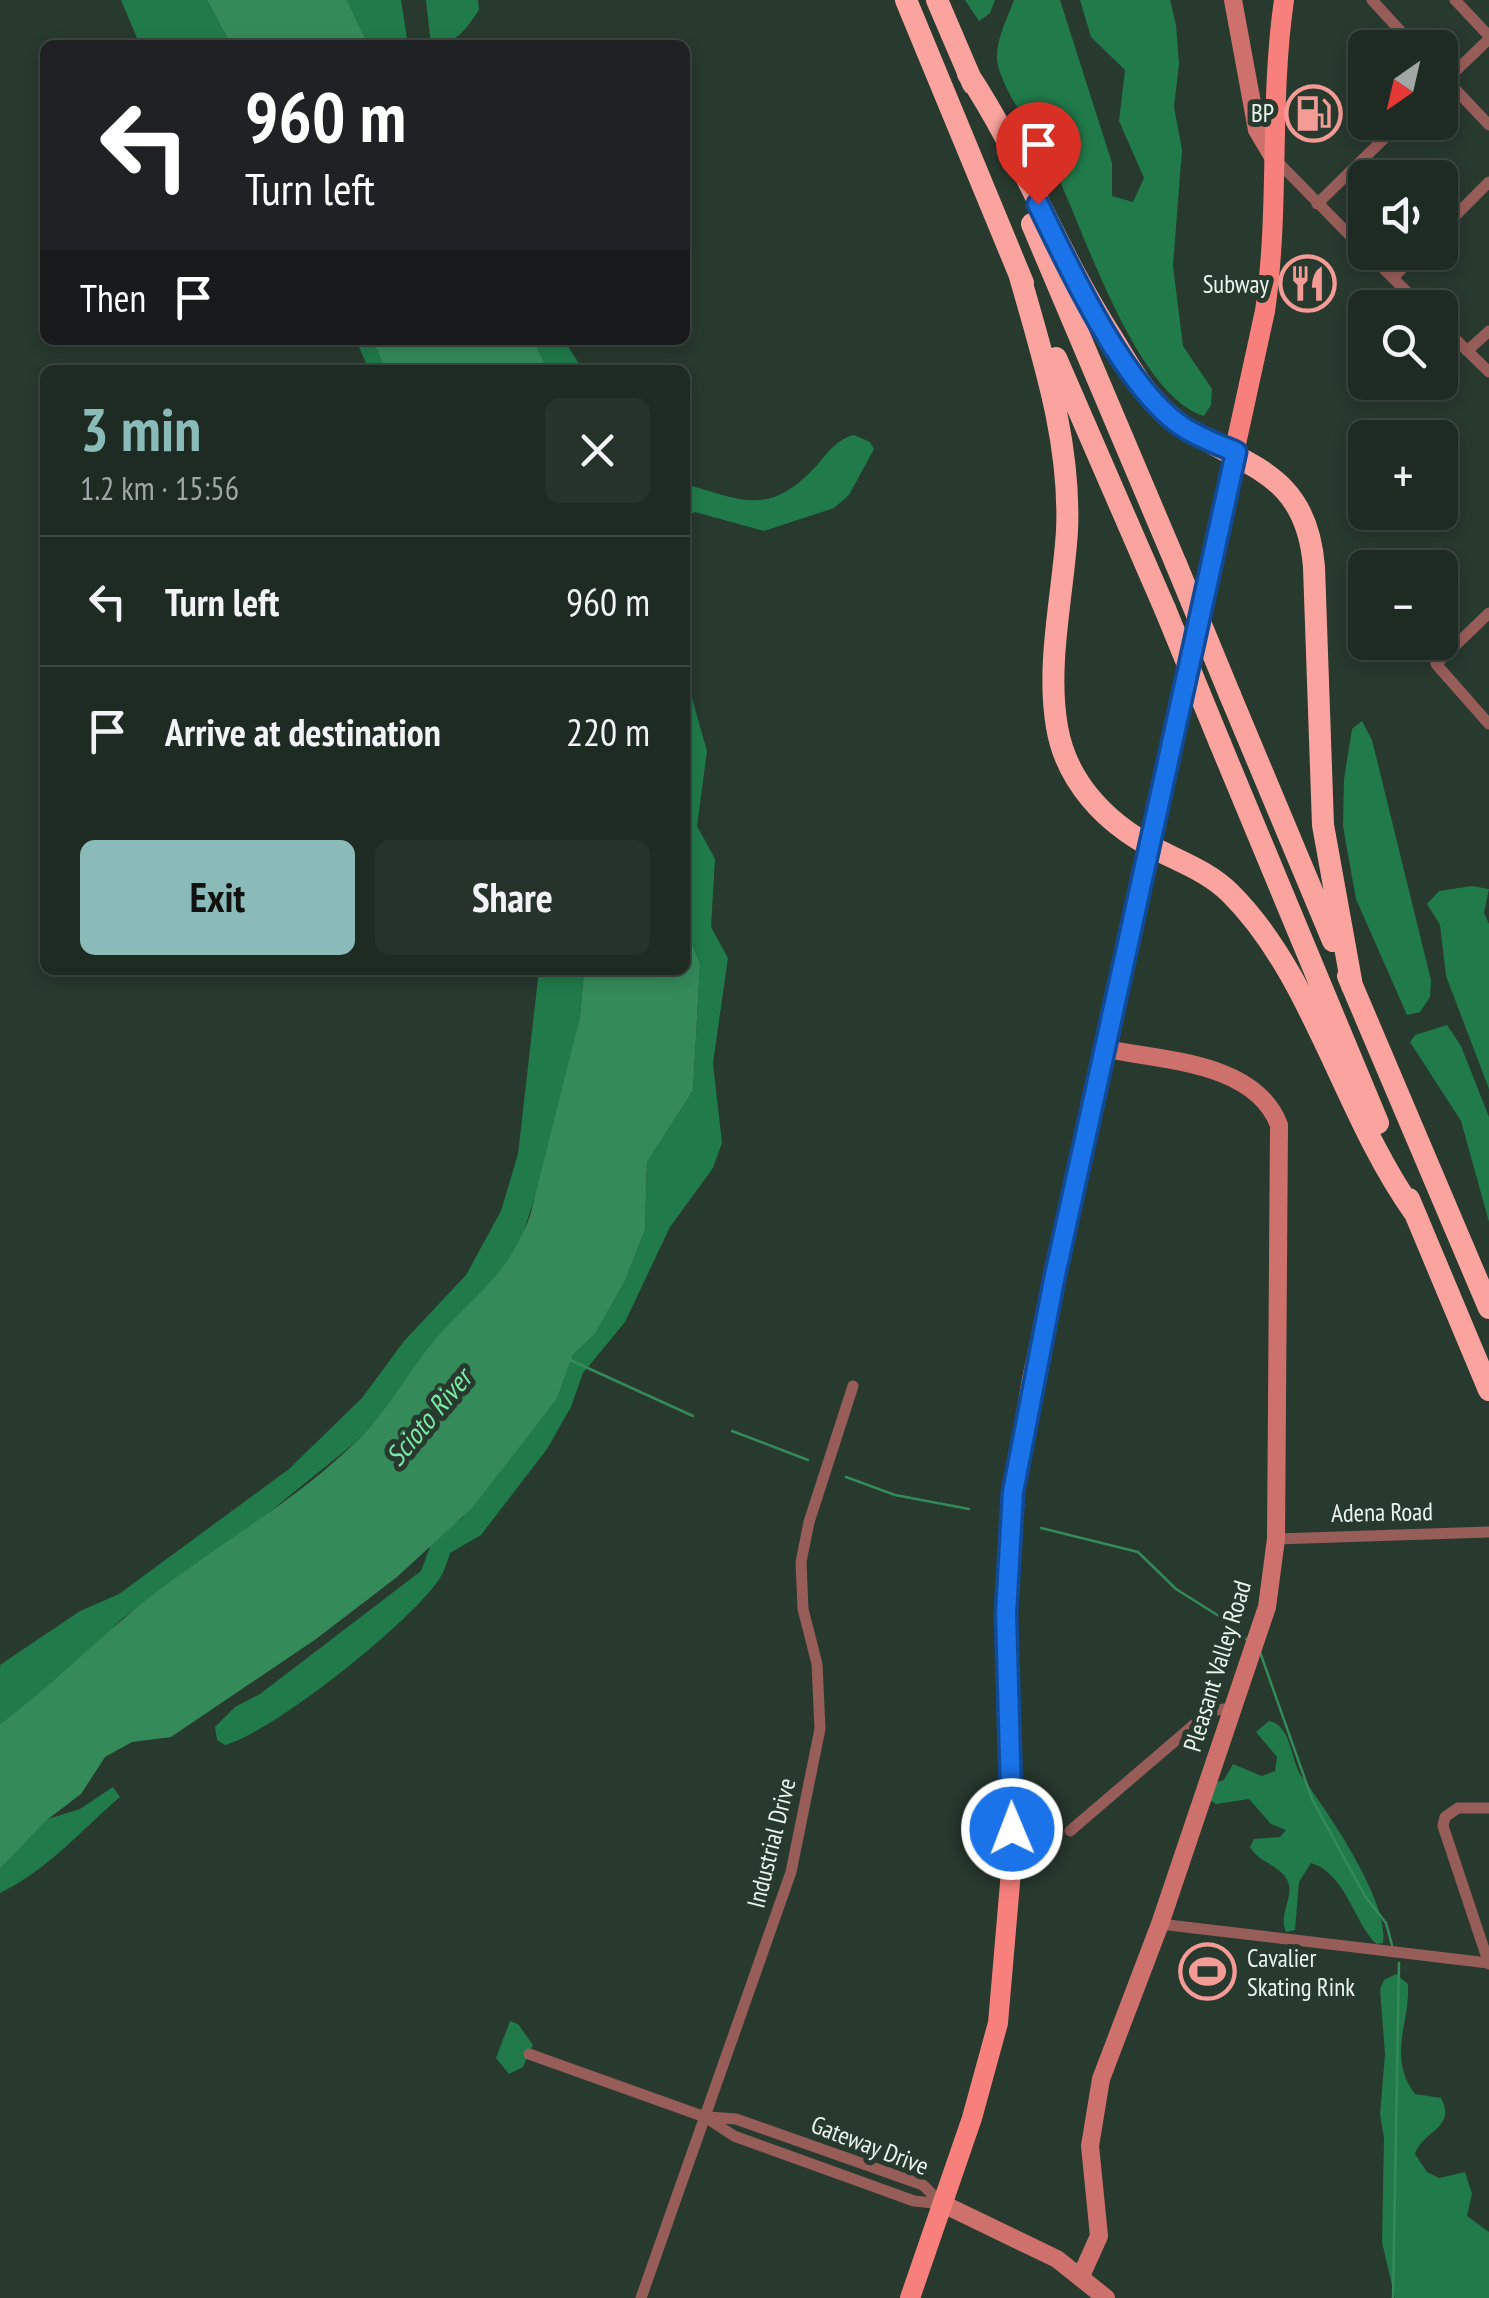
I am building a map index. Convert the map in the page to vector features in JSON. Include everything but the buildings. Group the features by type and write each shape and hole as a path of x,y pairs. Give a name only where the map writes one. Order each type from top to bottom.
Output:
{"highway":[{"path":"906,0 1165,609 1489,1390"},
{"path":"937,0 968,74 1074,278 1145,390 1178,424 1236,452 1287,493 1312,535 1323,825 1352,986"},
{"path":"998,132 1489,1308"},
{"path":"1019,273 1058,412 1064,469 1067,528 1056,666 1057,727 1072,777 1103,813 1150,846 1185,862 1228,891 1262,933 1302,1002 1389,1177 1414,1212"}],"main road":[{"path":"910,2298 998,2023 1012,1860 1006,1613 1013,1492 1054,1280 1108,1049 1270,278 1276,60 1284,0"}],"street":[{"path":"1233,0 1257,130 1273,156 1348,234"},
{"path":"1372,0 1400,30"},
{"path":"1455,0 1489,38 1458,65"},
{"path":"1458,95 1489,125"},
{"path":"1317,204 1383,140"},
{"path":"1458,213 1489,182"},
{"path":"1384,270 1404,290"},
{"path":"1392,278 1400,270"},
{"path":"1467,351 1489,331"},
{"path":"1458,342 1489,372"},
{"path":"1489,612 1436,664 1489,724"},
{"name":"Pleasant Valley Road","path":"1082,2276 1099,2236 1090,2146 1095,2102 1267,1607 1276,1539 1279,1125 1269,1101 1240,1080 1108,1049"},
{"name":"Industrial Drive","path":"640,2298 786,1888 813,1772 820,1695 804,1608 801,1562 809,1522 853,1386"},
{"name":"Adena Road","path":"1276,1539 1489,1532"},
{"path":"1070,1832 1210,1712 1231,1708"},
{"path":"1160,1924 1489,1964 1442,1826 1444,1817 1458,1808 1489,1808"},
{"name":"Gateway Drive","path":"529,2054 705,2117 752,2142 914,2202 943,2204"},
{"path":"943,2204 1026,2241 1082,2276 1106,2298"}],"shaded area":[{"path":"121,0 207,0 228,40 138,40"},
{"path":"347,0 401,0 407,40 366,40"},
{"path":"426,0 478,0 479,10 454,39 430,40"},
{"path":"965,0 995,0 990,13 979,21"},
{"path":"1014,0 1060,0 1112,163 1112,196 1133,202 1144,178 1119,121 1125,70 1091,37 1080,0 1170,0 1179,64 1174,107 1182,150 1173,266 1183,346 1212,389 1211,405 1204,416 1179,402 1134,344 1053,166 1003,79 997,49"},
{"path":"358,345 374,345 384,365 367,365"},
{"path":"536,345 567,345 580,365 546,365"},
{"path":"854,435 870,442 874,449 849,495 834,508 764,531 695,512 690,514 690,486 741,499 771,498 801,481 843,439"},
{"path":"690,692 707,751 697,826 715,859 711,927 728,958 713,1063 722,1143 713,1168 670,1227 625,1322 583,1373 571,1407 547,1449 481,1535 450,1553 438,1581 370,1649 275,1720 225,1745 217,1740 215,1727 235,1707 260,1694 421,1571 433,1539 462,1518 557,1399 573,1355 595,1334 625,1281 645,1230 647,1162 693,1091 700,964 690,938"},
{"path":"1362,721 1372,740 1431,980 1430,997 1420,1012 1407,1015 1356,899 1343,826 1344,779 1352,729"},
{"path":"1472,886 1489,889 1484,913 1489,924 1489,1089 1446,976 1440,925 1427,904 1439,891"},
{"path":"538,975 584,975 580,1017 551,1146 522,1237 498,1277 434,1342 392,1403 357,1441 236,1539 123,1618 62,1678 0,1724 0,1665 80,1611 119,1594 289,1469 362,1398 404,1341 466,1275 501,1211 518,1154"},
{"path":"1447,1025 1461,1046 1489,1117 1489,1222 1461,1121 1410,1042 1415,1035"},
{"path":"1269,1721 1282,1729 1298,1770 1367,1881 1383,1925 1383,1943 1376,1944 1368,1934 1332,1876 1311,1863 1299,1882 1295,1930 1286,1932 1288,1882 1250,1847 1254,1839 1280,1837 1286,1830 1271,1824 1249,1799 1216,1804 1208,1799 1211,1784 1224,1780 1233,1764 1262,1776 1275,1771 1277,1757 1256,1732"},
{"path":"113,1787 120,1797 49,1861 0,1893 0,1869 48,1819 80,1809"},
{"path":"1396,1974 1408,1984 1402,2067 1415,2094 1441,2098 1445,2108 1442,2123 1415,2154 1427,2172 1439,2178 1465,2172 1472,2194 1467,2216 1489,2232 1489,2298 1395,2298 1382,2242 1384,2138 1380,2115 1385,2054 1380,1989 1384,1980"},
{"path":"510,2021 518,2024 533,2045 523,2067 509,2074 496,2058"}],"water":[{"path":"207,0 347,0 366,40 228,40"},
{"path":"374,345 536,345 546,365 384,365"},
{"name":"Scioto River","path":"690,938 700,964 693,1091 647,1162 645,1230 625,1281 595,1334 573,1355 557,1399 472,1508 397,1577 316,1639 171,1737 132,1742 105,1757 81,1794 48,1819 0,1869 0,1724 151,1596 332,1464 369,1428 433,1342 488,1285 521,1238 530,1216 580,1017 584,975 690,975"}],"waterway":[{"path":"568,1359 693,1416"},
{"path":"732,1431 808,1460"},
{"path":"846,1477 895,1495 969,1509"},
{"path":"1041,1528 1138,1552 1176,1589 1230,1623 1247,1640"},
{"path":"1260,1652 1312,1799 1365,1896 1386,1923 1392,1945"},
{"path":"1393,2298 1399,1963"}],"place":[{"name":"BP","path":"1313,113"},
{"name":"Subway","path":"1308,284"},
{"name":"Cavalier Skating Rink","path":"1208,1972"}],"route":[{"path":"1012,1829 1006,1613 1013,1492 1032,1379 1108,1049 1236,452 1178,424 1145,390 1074,278 1038,204"}]}
